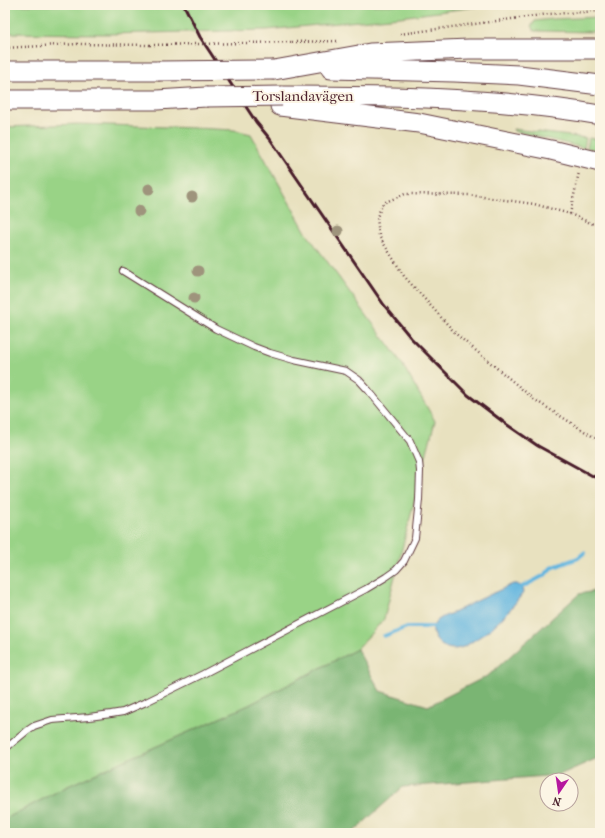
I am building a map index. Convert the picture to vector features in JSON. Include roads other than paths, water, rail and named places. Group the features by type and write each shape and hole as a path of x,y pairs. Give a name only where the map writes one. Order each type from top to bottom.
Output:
{"main road":[{"path":"274,70 370,53 469,49 600,49"},
{"name":"Torslandavägen","path":"5,71 360,69 519,75 600,85"},
{"name":"Torslandavägen","path":"5,100 158,100 206,97 281,101 359,96 437,98 509,103 600,115"},
{"path":"281,101 419,123 551,150 591,160"}],"lane":[{"path":"5,749 34,726 52,720 88,718 123,712 172,690 366,589 386,577 404,561 415,538 419,500 419,462 410,441 374,396 358,380 346,371 294,360 270,353 216,329 122,271"}],"water":[{"path":"513,584 517,584 522,587 523,593 506,614 488,631 465,646 455,649 448,648 437,641 433,630 434,625 438,620"}],"waterway":[{"path":"522,587 545,575 551,568 578,558 584,553"},
{"path":"384,636 407,627 434,627"}],"railway":[{"path":"184,5 200,37 256,122 270,139 384,305 411,338 468,395 506,424 538,446 600,480"}]}
